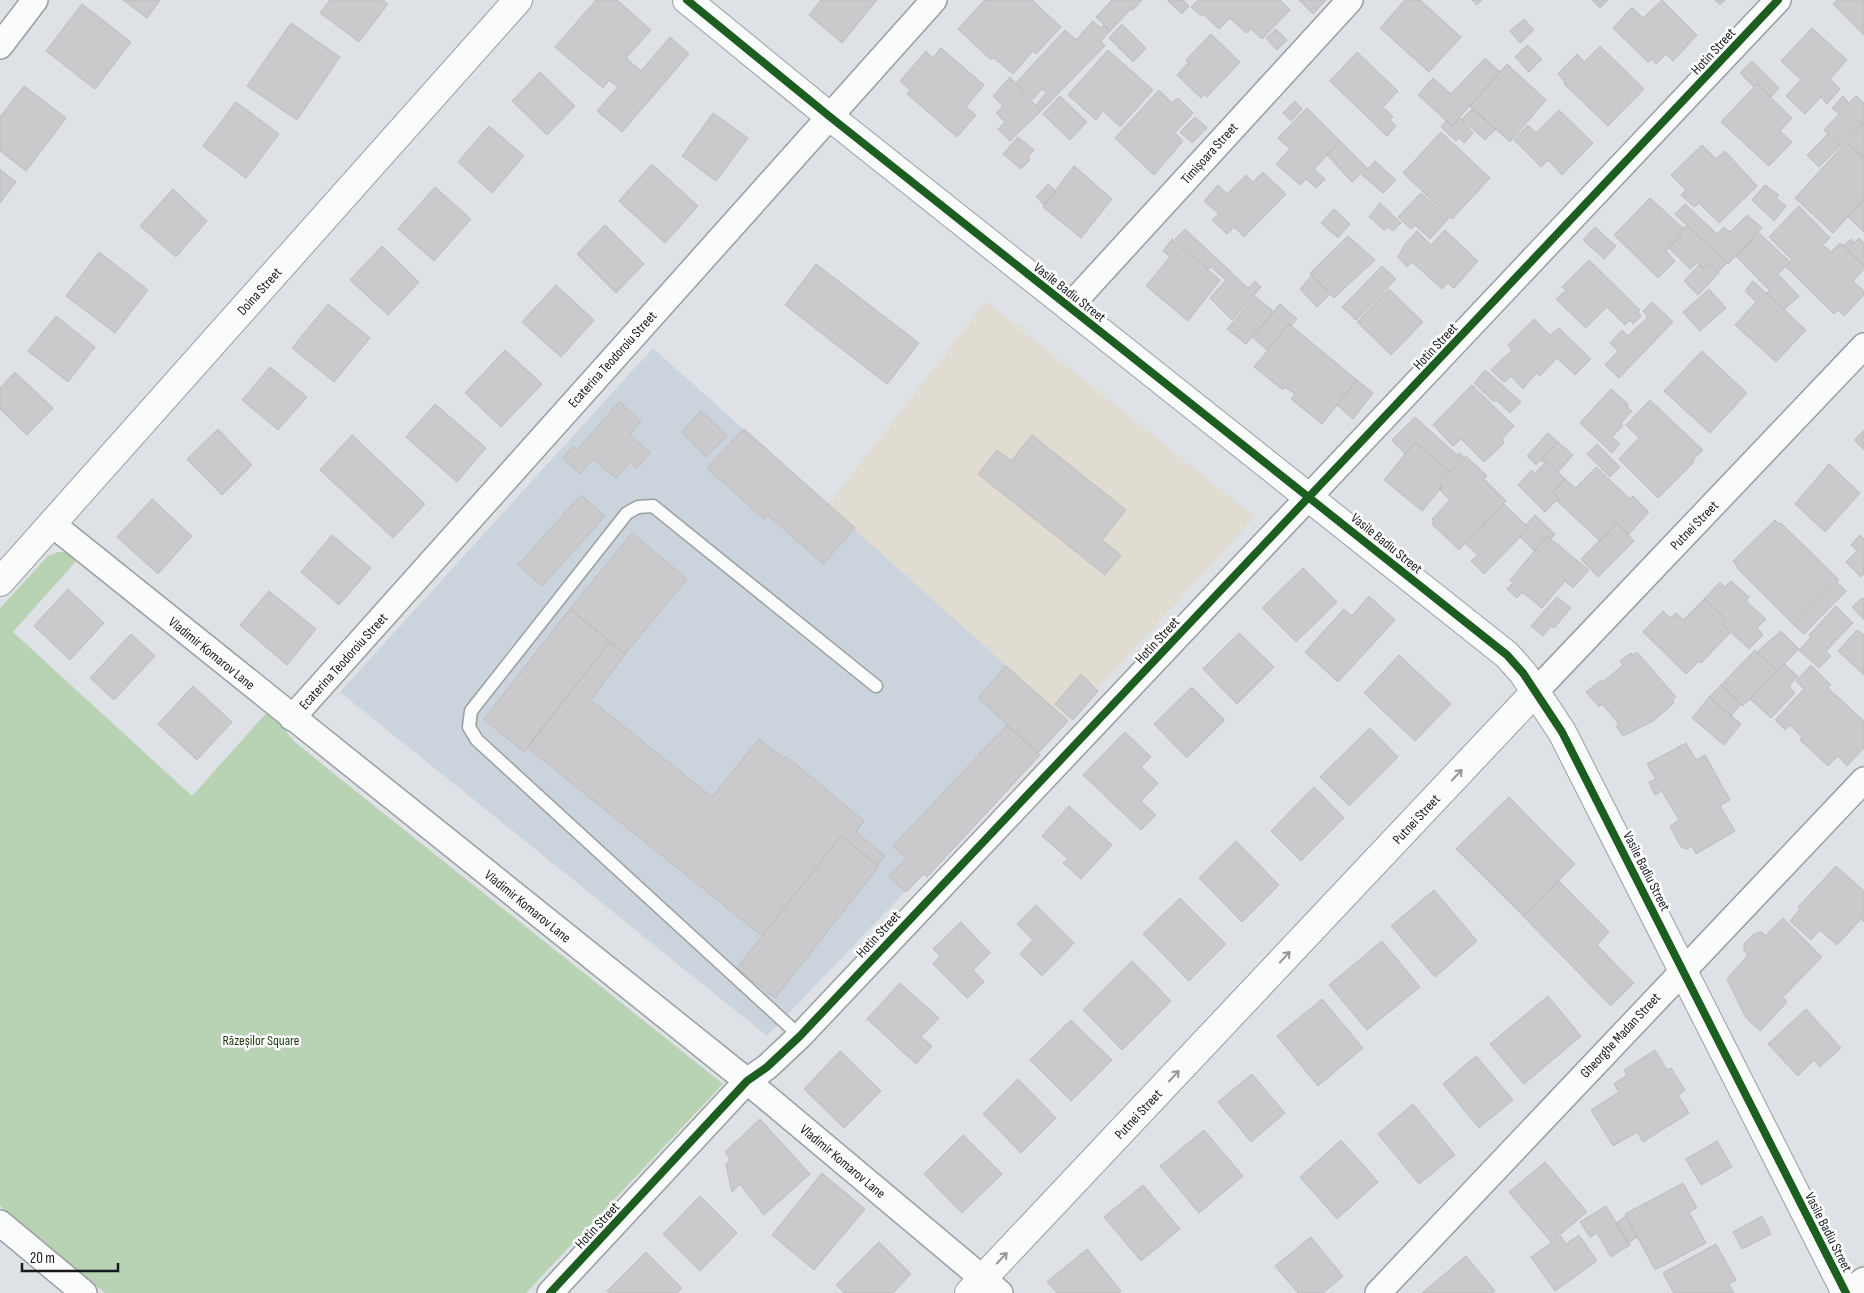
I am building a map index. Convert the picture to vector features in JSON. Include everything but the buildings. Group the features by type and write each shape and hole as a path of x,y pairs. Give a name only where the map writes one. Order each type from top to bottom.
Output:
{"street":[{"path":"0,46 35,0"},
{"name":"Doina Street","path":"0,582 518,0"},
{"name":"Vasile Badiu Street","path":"687,0 829,116 1507,655 1536,691 1562,732 1846,1293"},
{"name":"Ecaterina Teodoroiu Street","path":"292,718 934,0"},
{"name":"Timișoara Street","path":"1069,307 1350,0"},
{"name":"Hotin Street","path":"550,1293 747,1081 767,1067 800,1036 1778,0"},
{"name":"Putnei Street","path":"984,1288 1536,691 1864,346"},
{"name":"Vladimir Komarov Lane","path":"52,524 747,1081 984,1288"},
{"name":"Gheorghe Madan Street","path":"1378,1293 1682,969 1864,780"},
{"path":"0,1223 84,1293"},
{"path":"1846,1293 1864,1280"}],"lane":[{"path":"800,1036 477,740 469,727 471,711 628,514 638,507 653,506 876,686"}],"shaded area":[{"path":"986,301 1255,517 1068,721 828,505"},
{"path":"653,348 1068,721 767,1036 340,692"}],"green space":[{"name":"Răzeșilor Square","path":"64,552 79,558 13,632 192,796 268,711 295,742 723,1084 526,1293 105,1293 0,1206 0,608 48,556"}],"cycle path":[{"path":"687,0 829,116 1507,655 1523,673 1562,732 1846,1293"},
{"path":"550,1293 747,1081 767,1067 800,1036 1778,0"}]}
